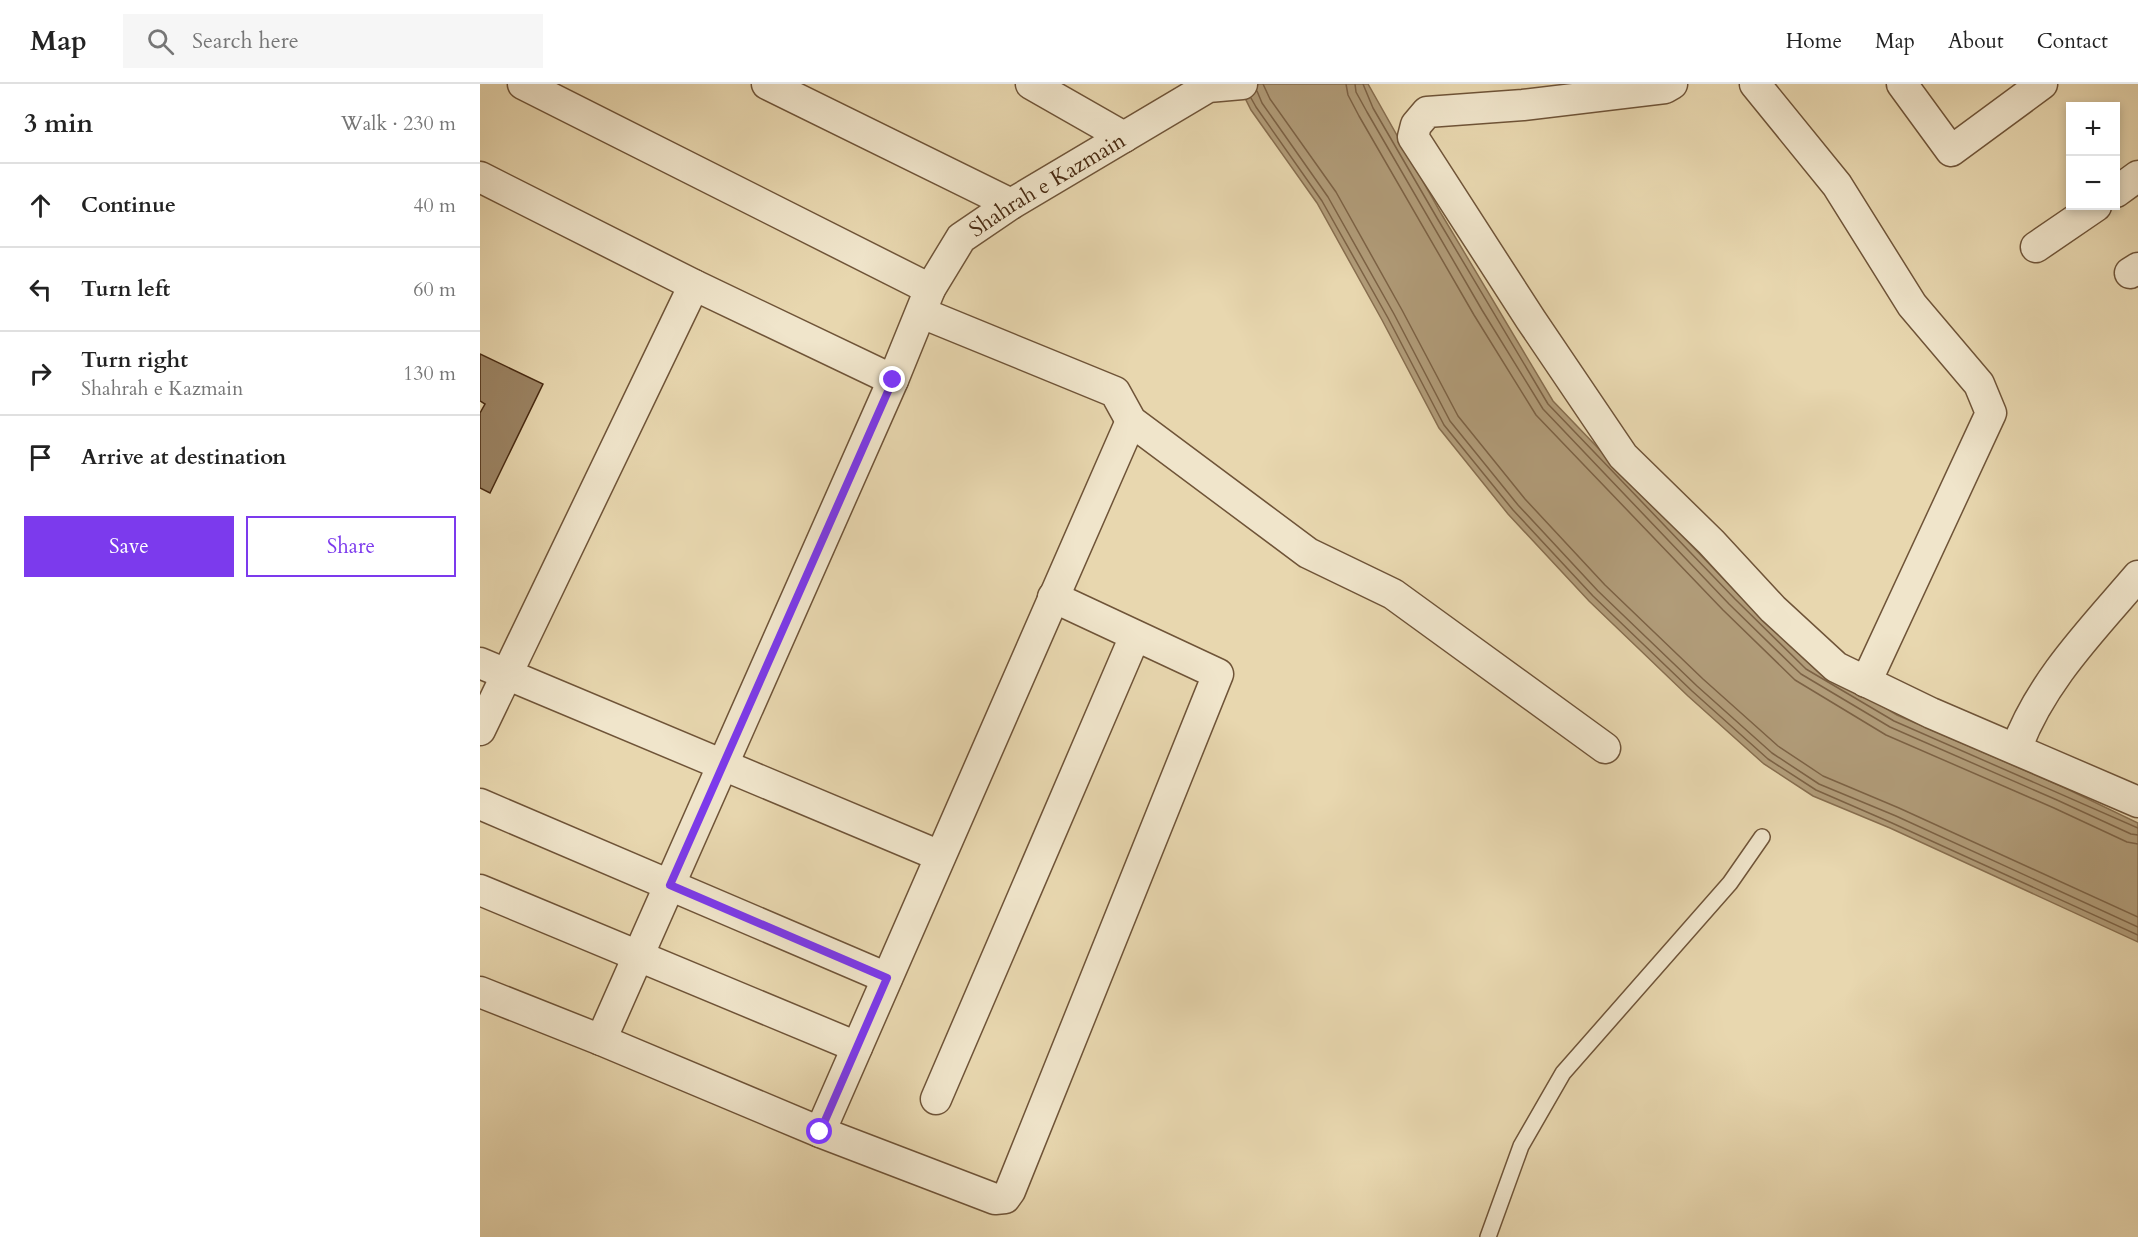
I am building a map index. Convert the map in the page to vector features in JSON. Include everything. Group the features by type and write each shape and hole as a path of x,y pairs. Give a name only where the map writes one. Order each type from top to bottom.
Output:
{"street":[{"path":"523,84 926,301 1116,392 1131,421 1308,553 1392,594 1605,748"},
{"path":"768,84 1011,204"},
{"path":"1031,84 1124,136"},
{"name":"Shahrah e Kazmain","path":"601,1040 926,301 961,238 1011,204 1208,87 1242,84"},
{"path":"1672,84 1665,88 1558,101 1427,112 1416,125 1413,137 1531,320 1623,456 1711,542 1773,609 1836,667 1930,714 2138,802"},
{"path":"1755,84 1837,185 1912,305 1979,384 1991,413 1866,682"},
{"path":"1902,84 1951,151 2042,84"},
{"path":"2120,189 2138,176"},
{"path":"480,177 694,285 893,380"},
{"path":"2036,247 2090,210"},
{"path":"480,730 694,285"},
{"path":"820,1132 1131,421"},
{"path":"2016,749 2026,722 2046,688 2069,657 2138,576"},
{"path":"480,992 820,1132 995,1199 1005,1198 1010,1191 1218,674 1053,597"},
{"path":"936,1099 1135,636"},
{"path":"480,663 940,856"},
{"path":"480,804 887,978"},
{"path":"480,890 856,1047"}],"lane":[{"path":"1488,1237 1521,1146 1563,1073 1730,883 1762,837"}],"water":[{"path":"1238,84 1368,84 1442,215 1553,401 1739,595 1811,664 1897,715 2063,787 2138,823 2138,942 1890,828 1813,796 1764,764 1688,696 1589,601 1508,514 1439,428 1317,203 1251,110"}],"building":[{"path":"480,354 543,384 490,493 480,488 480,413 485,404 480,401"}],"route":[{"path":"820,1132 887,978 670,885 893,380"}]}
